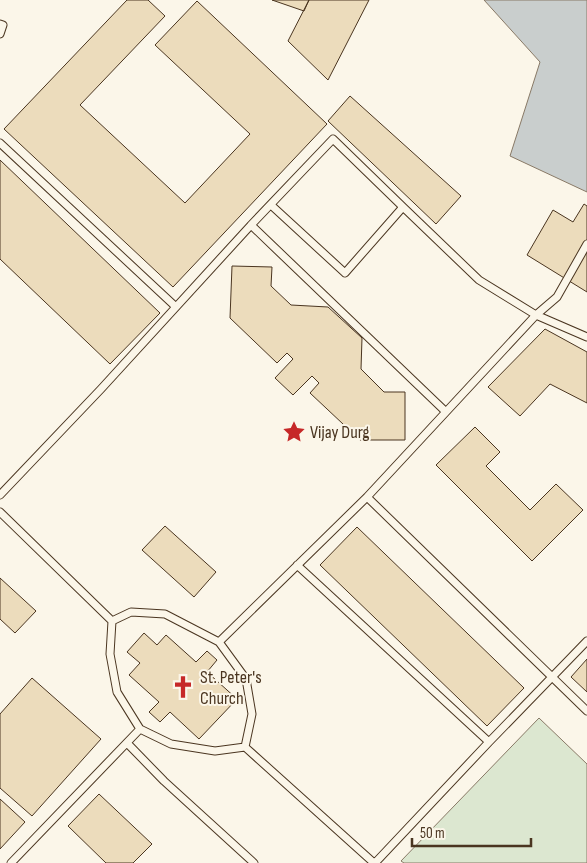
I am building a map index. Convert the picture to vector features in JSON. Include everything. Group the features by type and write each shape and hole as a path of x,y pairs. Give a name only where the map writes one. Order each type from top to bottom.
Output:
{"lane":[{"path":"0,24 3,25 0,34"},
{"path":"0,495 333,139 480,280 536,315 587,337"},
{"path":"0,143 176,307"},
{"path":"271,205 345,273 403,207"},
{"path":"251,225 445,411"},
{"path":"219,642 367,497 445,411 536,315 557,296 587,244"},
{"path":"367,497 587,711"},
{"path":"0,512 112,621 110,654 117,692 140,729 171,744 215,751 245,746"},
{"path":"297,566 489,742"},
{"path":"112,621 131,612 165,614 219,642 246,679 252,714 245,746"},
{"path":"245,746 374,863 587,642"},
{"path":"11,863 140,729"},
{"path":"127,743 164,781 254,863"}],"green space":[{"path":"539,718 587,764 587,863 404,863 401,861"}],"shaded area":[{"path":"484,0 587,0 587,192 510,156 540,62"}],"building":[{"path":"127,0 148,0 165,16 80,105 185,203 250,134 155,45 197,1 327,124 173,287 4,129"},
{"path":"272,0 309,0 304,11"},
{"path":"309,0 369,0 328,80 288,41"},
{"path":"350,96 461,196 436,224 328,121"},
{"path":"0,160 160,313 110,364 0,259"},
{"path":"584,204 587,206 587,292 527,255 553,210 573,222"},
{"path":"232,266 272,267 271,286 291,305 328,307 362,338 361,369 384,392 405,392 405,440 360,440 310,393 319,383 312,376 293,395 275,378 293,359 287,353 277,363 230,318"},
{"path":"545,329 587,352 587,403 550,384 520,416 488,387"},
{"path":"475,427 500,452 486,466 530,510 556,484 583,510 532,561 436,465"},
{"path":"165,526 216,572 194,597 142,550"},
{"path":"357,527 524,688 487,726 320,565"},
{"path":"0,578 36,611 15,633 0,619"},
{"name":"St. Peter's Church","path":"144,633 157,645 166,635 196,662 207,651 217,660 207,672 237,699 199,739 170,712 160,722 149,712 159,702 129,675 140,663 127,652"},
{"path":"587,659 587,692 571,677"},
{"path":"32,678 101,739 32,816 0,788 0,714"},
{"path":"99,794 152,844 133,863 106,863 68,826"},
{"path":"0,799 25,822 0,849"}],"place":[{"name":"Vijay Durg","path":"294,432"},
{"name":"St. Peter's Church","path":"183,687"}]}
